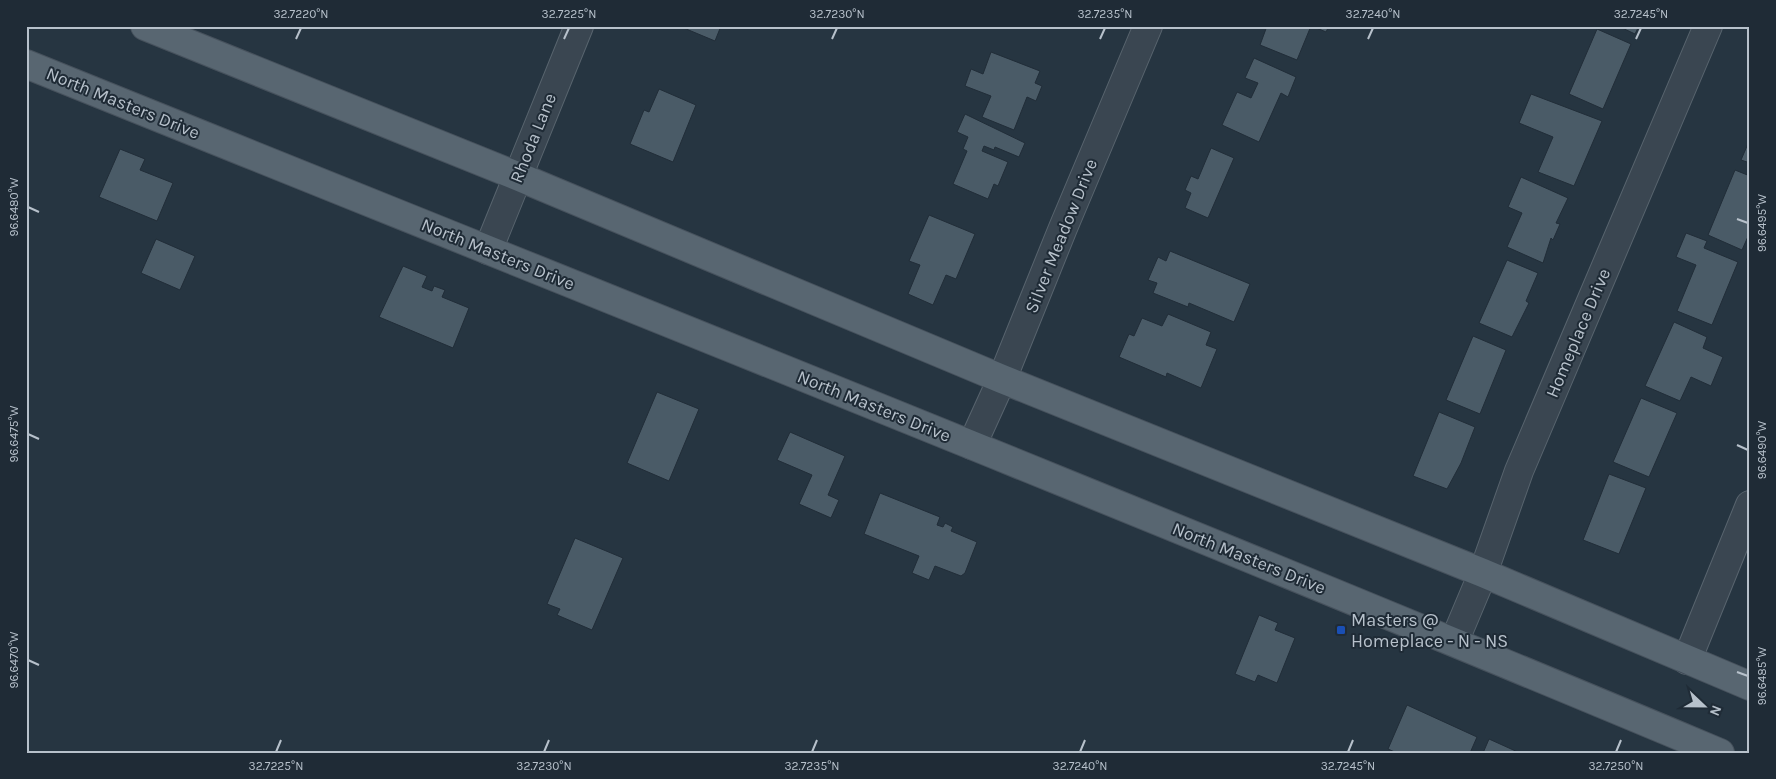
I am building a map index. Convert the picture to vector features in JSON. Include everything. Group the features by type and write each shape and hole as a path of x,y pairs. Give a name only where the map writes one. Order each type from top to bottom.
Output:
{"main road":[{"path":"145,26 517,176 1002,379 1483,574 1750,686"},
{"name":"North Masters Drive","path":"26,64 972,445 1720,753"}],"street":[{"name":"Rhoda Lane","path":"488,250 579,26"},
{"name":"Silver Meadow Drive","path":"972,445 1002,379 1148,26"},
{"name":"Homeplace Drive","path":"1454,642 1483,574 1519,471 1708,26"},
{"path":"1687,660 1750,505"}],"building":[{"path":"679,26 721,26 715,41"},
{"path":"1267,26 1311,26 1297,60 1260,45"},
{"path":"1312,26 1329,26 1326,32"},
{"path":"1618,26 1639,26 1635,34"},
{"path":"1597,29 1631,44 1603,109 1569,94"},
{"path":"991,52 1040,71 1035,83 1042,86 1036,101 1027,97 1014,130 982,117 991,96 965,86 971,69 983,74"},
{"path":"1254,58 1296,77 1288,97 1281,93 1259,142 1222,125 1237,92 1251,98 1258,83 1245,78"},
{"path":"659,89 696,105 673,162 630,144 644,110 649,112"},
{"path":"1531,94 1602,121 1574,186 1538,172 1553,137 1519,123"},
{"path":"965,114 1025,143 1019,157 995,147 994,150 984,146 982,151 1008,162 998,186 994,184 988,199 953,184 967,151 963,149 968,137 957,132"},
{"path":"1750,139 1750,163 1741,160"},
{"path":"1211,148 1234,158 1208,218 1185,208 1191,193 1185,190 1191,176 1198,179"},
{"path":"120,149 145,159 140,170 173,183 157,221 99,197"},
{"path":"1735,170 1750,176 1750,232 1742,250 1708,235"},
{"path":"1521,177 1568,198 1556,223 1560,224 1553,240 1551,238 1543,263 1507,247 1522,213 1508,207"},
{"path":"929,215 975,234 956,279 946,275 933,305 908,294 920,265 909,261"},
{"path":"1686,233 1707,241 1704,248 1738,262 1712,325 1677,311 1696,265 1676,257"},
{"path":"156,239 195,256 180,290 141,273"},
{"path":"1170,251 1250,284 1234,322 1189,303 1188,307 1153,293 1157,283 1148,280 1158,257 1166,261"},
{"path":"1507,260 1538,273 1526,301 1529,303 1512,337 1479,323"},
{"path":"403,266 427,276 422,287 432,291 434,286 445,290 442,297 469,308 453,348 379,317"},
{"path":"1168,314 1211,332 1206,345 1217,349 1201,388 1167,373 1166,377 1119,357 1129,334 1134,336 1142,318 1162,326"},
{"path":"1674,322 1707,337 1703,348 1723,357 1711,386 1691,377 1680,401 1645,386"},
{"path":"1473,336 1506,350 1480,414 1446,400"},
{"path":"657,392 699,409 669,481 627,463"},
{"path":"1641,398 1677,413 1649,477 1613,462"},
{"path":"1439,412 1475,427 1461,463 1447,489 1413,476"},
{"path":"790,432 845,456 828,495 839,500 831,518 799,504 812,475 777,460"},
{"path":"1609,474 1646,488 1619,554 1583,540"},
{"path":"880,493 940,517 937,525 943,527 945,523 953,527 951,531 977,542 965,573 961,576 935,566 929,580 912,573 919,556 864,534"},
{"path":"575,538 623,558 592,630 557,615 560,609 547,604"},
{"path":"1259,615 1278,623 1275,630 1295,638 1277,683 1258,675 1255,682 1235,674"},
{"path":"1407,705 1477,737 1470,753 1397,753 1388,749"},
{"path":"1489,739 1520,753 1483,753"}],"place":[{"name":"Masters @ Homeplace - N - NS","path":"1341,630"}]}
